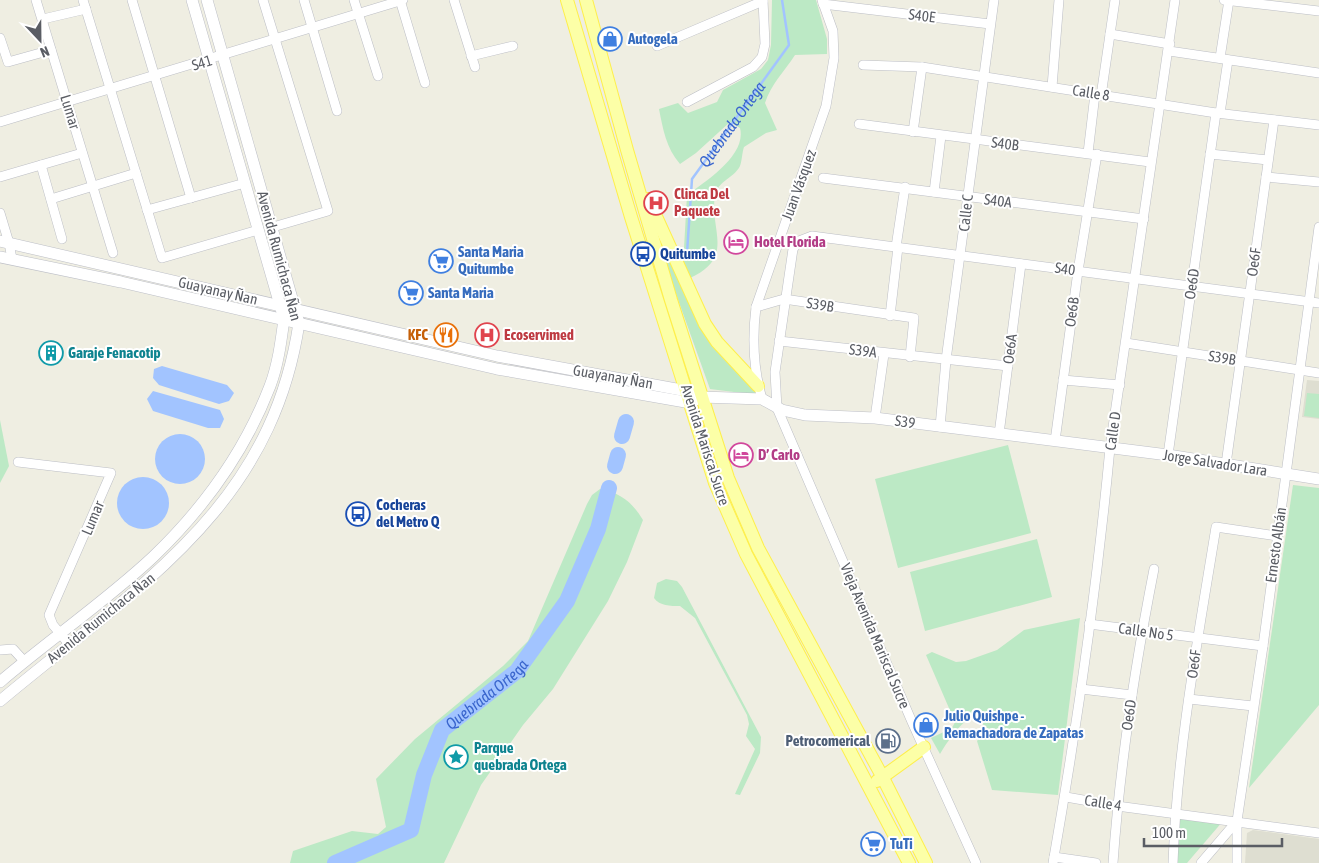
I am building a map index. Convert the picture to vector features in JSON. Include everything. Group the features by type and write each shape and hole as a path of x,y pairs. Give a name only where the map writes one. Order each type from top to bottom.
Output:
{"main road":[{"name":"Avenida Rumichaca Ñan","path":"0,682 152,557 183,526 221,480 245,439 271,385 279,354 284,319 192,0"},
{"name":"Avenida Rumichaca Ñan","path":"0,702 163,568 194,536 233,488 259,446 285,390 294,357 299,323 297,311 207,0"},
{"name":"Avenida Mariscal Sucre","path":"567,0 643,254 665,302 696,400 715,483 736,533 909,863"},
{"name":"Avenida Mariscal Sucre","path":"586,0 656,248 665,302 687,391 696,400 758,548 882,776 926,863"},
{"path":"627,150 705,324 716,342 758,386"},
{"name":"Guayanay Ñan","path":"5,242 497,356 687,391"},
{"name":"Guayanay Ñan","path":"0,257 121,282 497,369 696,400"},
{"path":"121,282 124,269"},
{"name":"S39","path":"696,400 762,399 777,408 805,415 875,418 1110,448"},
{"name":"Jorge Salvador Lara","path":"1110,448 1168,455 1319,479"},
{"path":"816,686 830,679"},
{"path":"870,786 924,748"}],"street":[{"name":"Lumar","path":"36,0 113,253"},
{"path":"132,0 191,198"},
{"path":"263,0 328,211 273,227"},
{"path":"304,0 337,111"},
{"path":"354,0 378,76"},
{"path":"401,0 426,83"},
{"name":"S41","path":"0,122 209,61 401,0"},
{"path":"454,0 475,67"},
{"path":"657,46 763,0 765,44 762,57 753,68 687,102"},
{"name":"Calle C","path":"940,427 946,360 976,140 982,77 994,0"},
{"path":"1052,87 1059,0"},
{"name":"Oe6B","path":"1055,441 1088,212 1098,95 1115,0"},
{"name":"Calle D","path":"1054,860 1066,797 1090,624 1110,448 1175,0"},
{"path":"1227,0 1319,11"},
{"name":"Oe6D","path":"1168,455 1210,154 1218,113 1224,59 1227,0"},
{"name":"S40E","path":"823,2 990,24"},
{"name":"Juan Vásquez","path":"762,399 754,363 753,329 756,307 826,106 834,58 832,31 823,2"},
{"path":"43,19 85,4 162,258 258,230"},
{"path":"1110,34 1224,59 1319,73"},
{"path":"0,38 8,62 50,50"},
{"path":"472,56 513,46"},
{"name":"Calle 8","path":"863,65 922,67 1098,95 1160,102 1218,113 1319,126"},
{"path":"913,132 922,67"},
{"name":"Oe6F","path":"1226,464 1274,120"},
{"name":"S40B","path":"859,124 1150,162"},
{"path":"934,192 941,136"},
{"path":"0,177 82,153"},
{"path":"1210,154 1268,160"},
{"path":"41,165 62,239"},
{"path":"51,199 136,173"},
{"path":"1266,177 1319,182"},
{"name":"S40A","path":"823,178 1144,219"},
{"path":"147,210 245,183"},
{"path":"890,316 905,187"},
{"path":"0,213 5,242 12,259"},
{"name":"Ernesto Albán","path":"1237,863 1237,821 1287,474 1319,228"},
{"name":"Juan Vásquez","path":"777,408 775,372 784,299 793,248 799,240 812,236"},
{"name":"S40","path":"812,236 1319,303"},
{"name":"Oe6A","path":"999,434 1021,264"},
{"name":"S39B","path":"756,307 784,299 914,318 910,357"},
{"name":"S39A","path":"779,341 910,357 1008,366"},
{"name":"S39B","path":"1126,343 1319,373"},
{"path":"875,418 884,354"},
{"path":"1063,380 1120,385"},
{"name":"Vieja Avenida Mariscal Sucre","path":"777,408 924,748 976,863"},
{"name":"Lumar","path":"18,462 112,469 49,615 50,621 69,644"},
{"name":"Oe6F","path":"1173,863 1174,812 1189,699 1216,527 1277,536"},
{"name":"Oe6D","path":"1113,863 1117,806 1132,695 1154,569"},
{"name":"Calle No 5","path":"1090,624 1263,646"},
{"path":"0,650 13,649 24,661"},
{"path":"1081,689 1132,695"},
{"path":"1189,699 1253,706"},
{"name":"Calle 4","path":"1066,797 1117,806 1174,812 1319,833"},
{"path":"1200,863 1237,821"},
{"path":"1054,860 1096,863"}],"shaded area":[{"path":"1307,380 1319,381 1319,419 1302,417"},
{"path":"1253,830 1319,839 1319,863 1245,863 1247,833"}],"green space":[{"path":"772,0 816,0 827,39 827,54 795,55 774,84 765,103 777,130 766,133 744,147 740,166 734,174 719,186 715,195 714,208 718,242 717,252 704,270 690,278 680,254 684,248 687,195 714,175 731,157 741,138 740,128 730,122 696,153 680,164 668,145 659,109 678,103 688,113 717,102 723,90 761,69 768,60 771,45"},
{"path":"670,251 733,364 758,395 710,389 661,252"},
{"path":"1307,393 1319,394 1319,418 1304,416"},
{"path":"0,420 9,466 0,483"},
{"path":"1008,445 1031,533 898,568 875,479"},
{"path":"1293,485 1319,488 1319,705 1249,788"},
{"path":"600,489 625,499 635,508 643,520 627,562 608,601 553,689 523,725 481,785 444,863 290,863 293,851 352,831 378,834 386,827 376,779 415,739 503,666 528,641 587,504 592,495"},
{"path":"1037,539 1052,597 925,631 910,572"},
{"path":"666,579 677,581 682,587 761,737 760,753 740,795 735,794 755,749 746,736 749,724 747,715 695,618 680,606 662,604 654,598 657,583"},
{"path":"1080,618 1058,795 992,790 977,741 984,732 982,713 975,715 963,724 940,754 931,738 952,728 955,722 926,655 932,652 956,662 966,661 997,650 1024,630"},
{"path":"1178,816 1223,821 1187,863 1175,863"}],"water":[{"path":"162,366 227,385 234,393 229,401 219,404 159,385 153,378 154,369"},
{"path":"153,391 220,410 224,419 220,428 208,428 153,411 147,399"},
{"path":"180,434 189,436 200,445 205,459 203,468 194,479 180,484 171,482 160,473 155,459 157,450 166,439"},
{"path":"143,477 157,481 165,489 169,503 165,517 157,525 143,529 129,525 121,517 117,503 121,489 129,481"}],"waterway":[{"name":"Quebrada Ortega","path":"687,253 692,179 789,45 782,0"},
{"name":"Quebrada Ortega","path":"622,436 626,422"},
{"name":"Quebrada Ortega","path":"615,466 618,455"},
{"name":"Quebrada Ortega","path":"335,863 411,830 424,775 442,730 517,671 567,601 598,529 609,488"}],"place":[{"name":"Autogela","path":"610,39"},
{"name":"Clinca Del Paquete","path":"656,203"},
{"name":"Hotel Florida","path":"736,242"},
{"name":"Quitumbe","path":"643,254"},
{"name":"Santa Maria Quitumbe","path":"441,261"},
{"name":"Santa Maria","path":"411,293"},
{"name":"KFC","path":"446,335"},
{"name":"Ecoservimed","path":"487,335"},
{"name":"Garaje Fenacotip","path":"51,353"},
{"name":"D’ Carlo","path":"741,455"},
{"name":"Cocheras del Metro Q","path":"358,514"},
{"name":"Julio Quishpe - Remachadora de Zapatas","path":"926,725"},
{"name":"Petrocomerical","path":"888,741"},
{"name":"Parque quebrada Ortega","path":"456,757"},
{"name":"TuTi","path":"873,844"}]}
